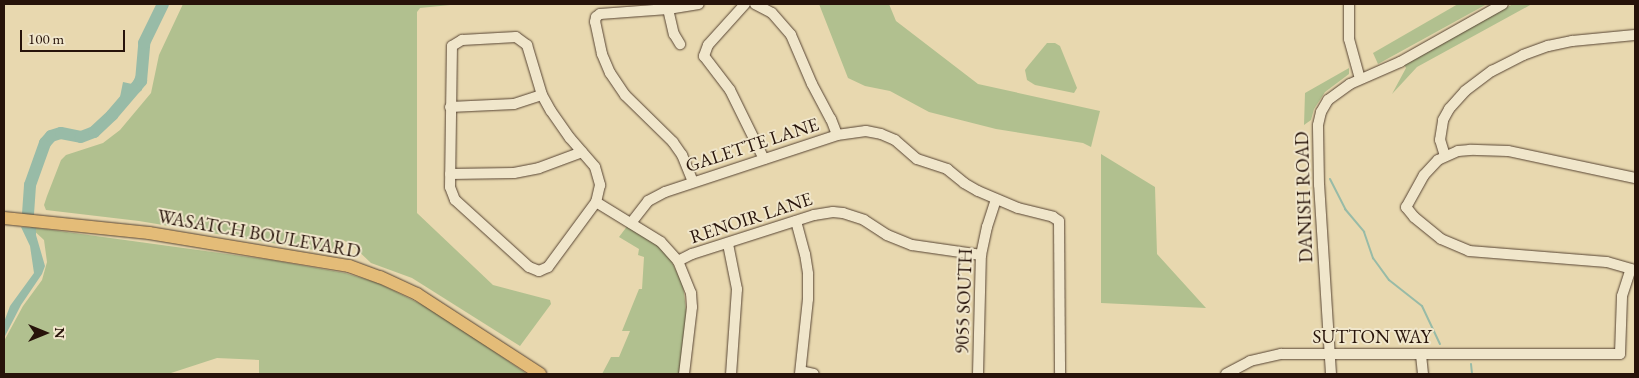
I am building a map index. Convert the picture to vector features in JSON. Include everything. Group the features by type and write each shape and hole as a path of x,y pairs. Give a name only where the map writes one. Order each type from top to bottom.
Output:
{"main road":[{"name":"WASATCH BOULEVARD","path":"4,218 149,233 349,266 380,276 417,294 540,374"}],"street":[{"path":"693,182 682,154 673,142 637,108 618,85 605,60 596,33 596,17 600,14 668,9 699,4"},
{"path":"745,4 708,45 704,56 706,61 726,82 764,159"},
{"path":"755,4 772,13 791,34 812,84 831,118 837,135"},
{"path":"1349,4 1349,39 1360,78"},
{"name":"DANISH ROAD","path":"1331,374 1319,185 1318,125 1321,112 1328,100 1360,78 1400,62 1503,4"},
{"path":"668,9 672,29 680,44"},
{"path":"1445,156 1440,140 1442,120 1449,109 1465,92 1492,71 1523,55 1548,46 1572,41 1635,35"},
{"path":"521,38 527,45 542,95 570,138 596,167 599,175 599,193 596,202 548,267 544,270 534,270 453,197 450,174 450,51 454,43 462,40 521,38"},
{"path":"450,108 514,104 542,95"},
{"name":"GALETTE LANE","path":"631,222 638,211 656,196 837,135 866,131 895,140 917,159 940,165 964,183 996,200"},
{"path":"1633,269 1607,262 1469,251 1441,240 1414,217 1406,207 1424,175 1438,160 1445,156 1470,150 1496,150 1635,178"},
{"path":"450,174 514,173 539,168 582,152"},
{"path":"996,200 1048,216 1059,222 1060,374"},
{"name":"9055 SOUTH","path":"978,374 981,255 987,227 996,200"},
{"path":"596,202 661,242 678,261 689,286 692,307 684,374"},
{"name":"RENOIR LANE","path":"678,261 796,221 833,212 843,213 864,220 887,235 912,245 981,255"},
{"path":"796,221 808,274 808,299 801,373 814,374"},
{"path":"728,244 737,289 731,374"},
{"name":"SUTTON WAY","path":"1226,374 1242,365 1266,356 1330,354 1421,355 1522,359 1620,354 1622,296 1633,269"},
{"path":"1421,355 1423,374"}],"shaded area":[{"path":"183,4 460,4 420,8 417,12 417,213 493,285 550,300 551,304 520,346 412,278 371,263 352,245 343,240 338,241 331,251 326,252 139,221 46,210 44,205 61,160 66,155 103,143 120,130 151,93 159,55"},
{"path":"819,4 889,4 896,21 978,84 1100,111 1091,147 1083,143 996,129 929,112 890,91 865,86 848,78"},
{"path":"1458,4 1487,4 1378,64 1373,53"},
{"path":"1513,4 1532,4 1417,67 1392,94 1406,68 1404,64"},
{"path":"1047,43 1055,43 1060,46 1077,88 1074,93 1035,85 1027,80 1025,70"},
{"path":"1349,68 1349,74 1325,92 1314,109 1311,120 1304,125 1305,93"},
{"path":"137,73 140,73 142,90 112,115 120,97 123,82 132,84"},
{"path":"1101,154 1155,187 1157,254 1206,308 1101,303"},
{"path":"628,225 659,246 669,256 683,285 687,318 679,374 602,374 611,357 619,357 630,331 622,331 639,289 642,289 644,257 638,255 639,249 619,237"},
{"path":"21,227 36,228 36,235 45,266 42,274 21,305 4,338 4,322 10,306 34,273 30,246"},
{"path":"30,227 271,260 345,273 378,283 435,311 527,374 259,374 259,360 217,358 168,374 4,374 4,341 23,306 42,280 47,262 44,240"}],"waterway":[{"path":"28,214 30,185 45,143 51,136 61,133 81,137 94,132 112,115 141,81 144,43 163,4"},
{"path":"1330,179 1345,209 1364,232 1373,258 1389,280 1422,306 1440,344"},
{"path":"1471,364 1472,374"}]}
